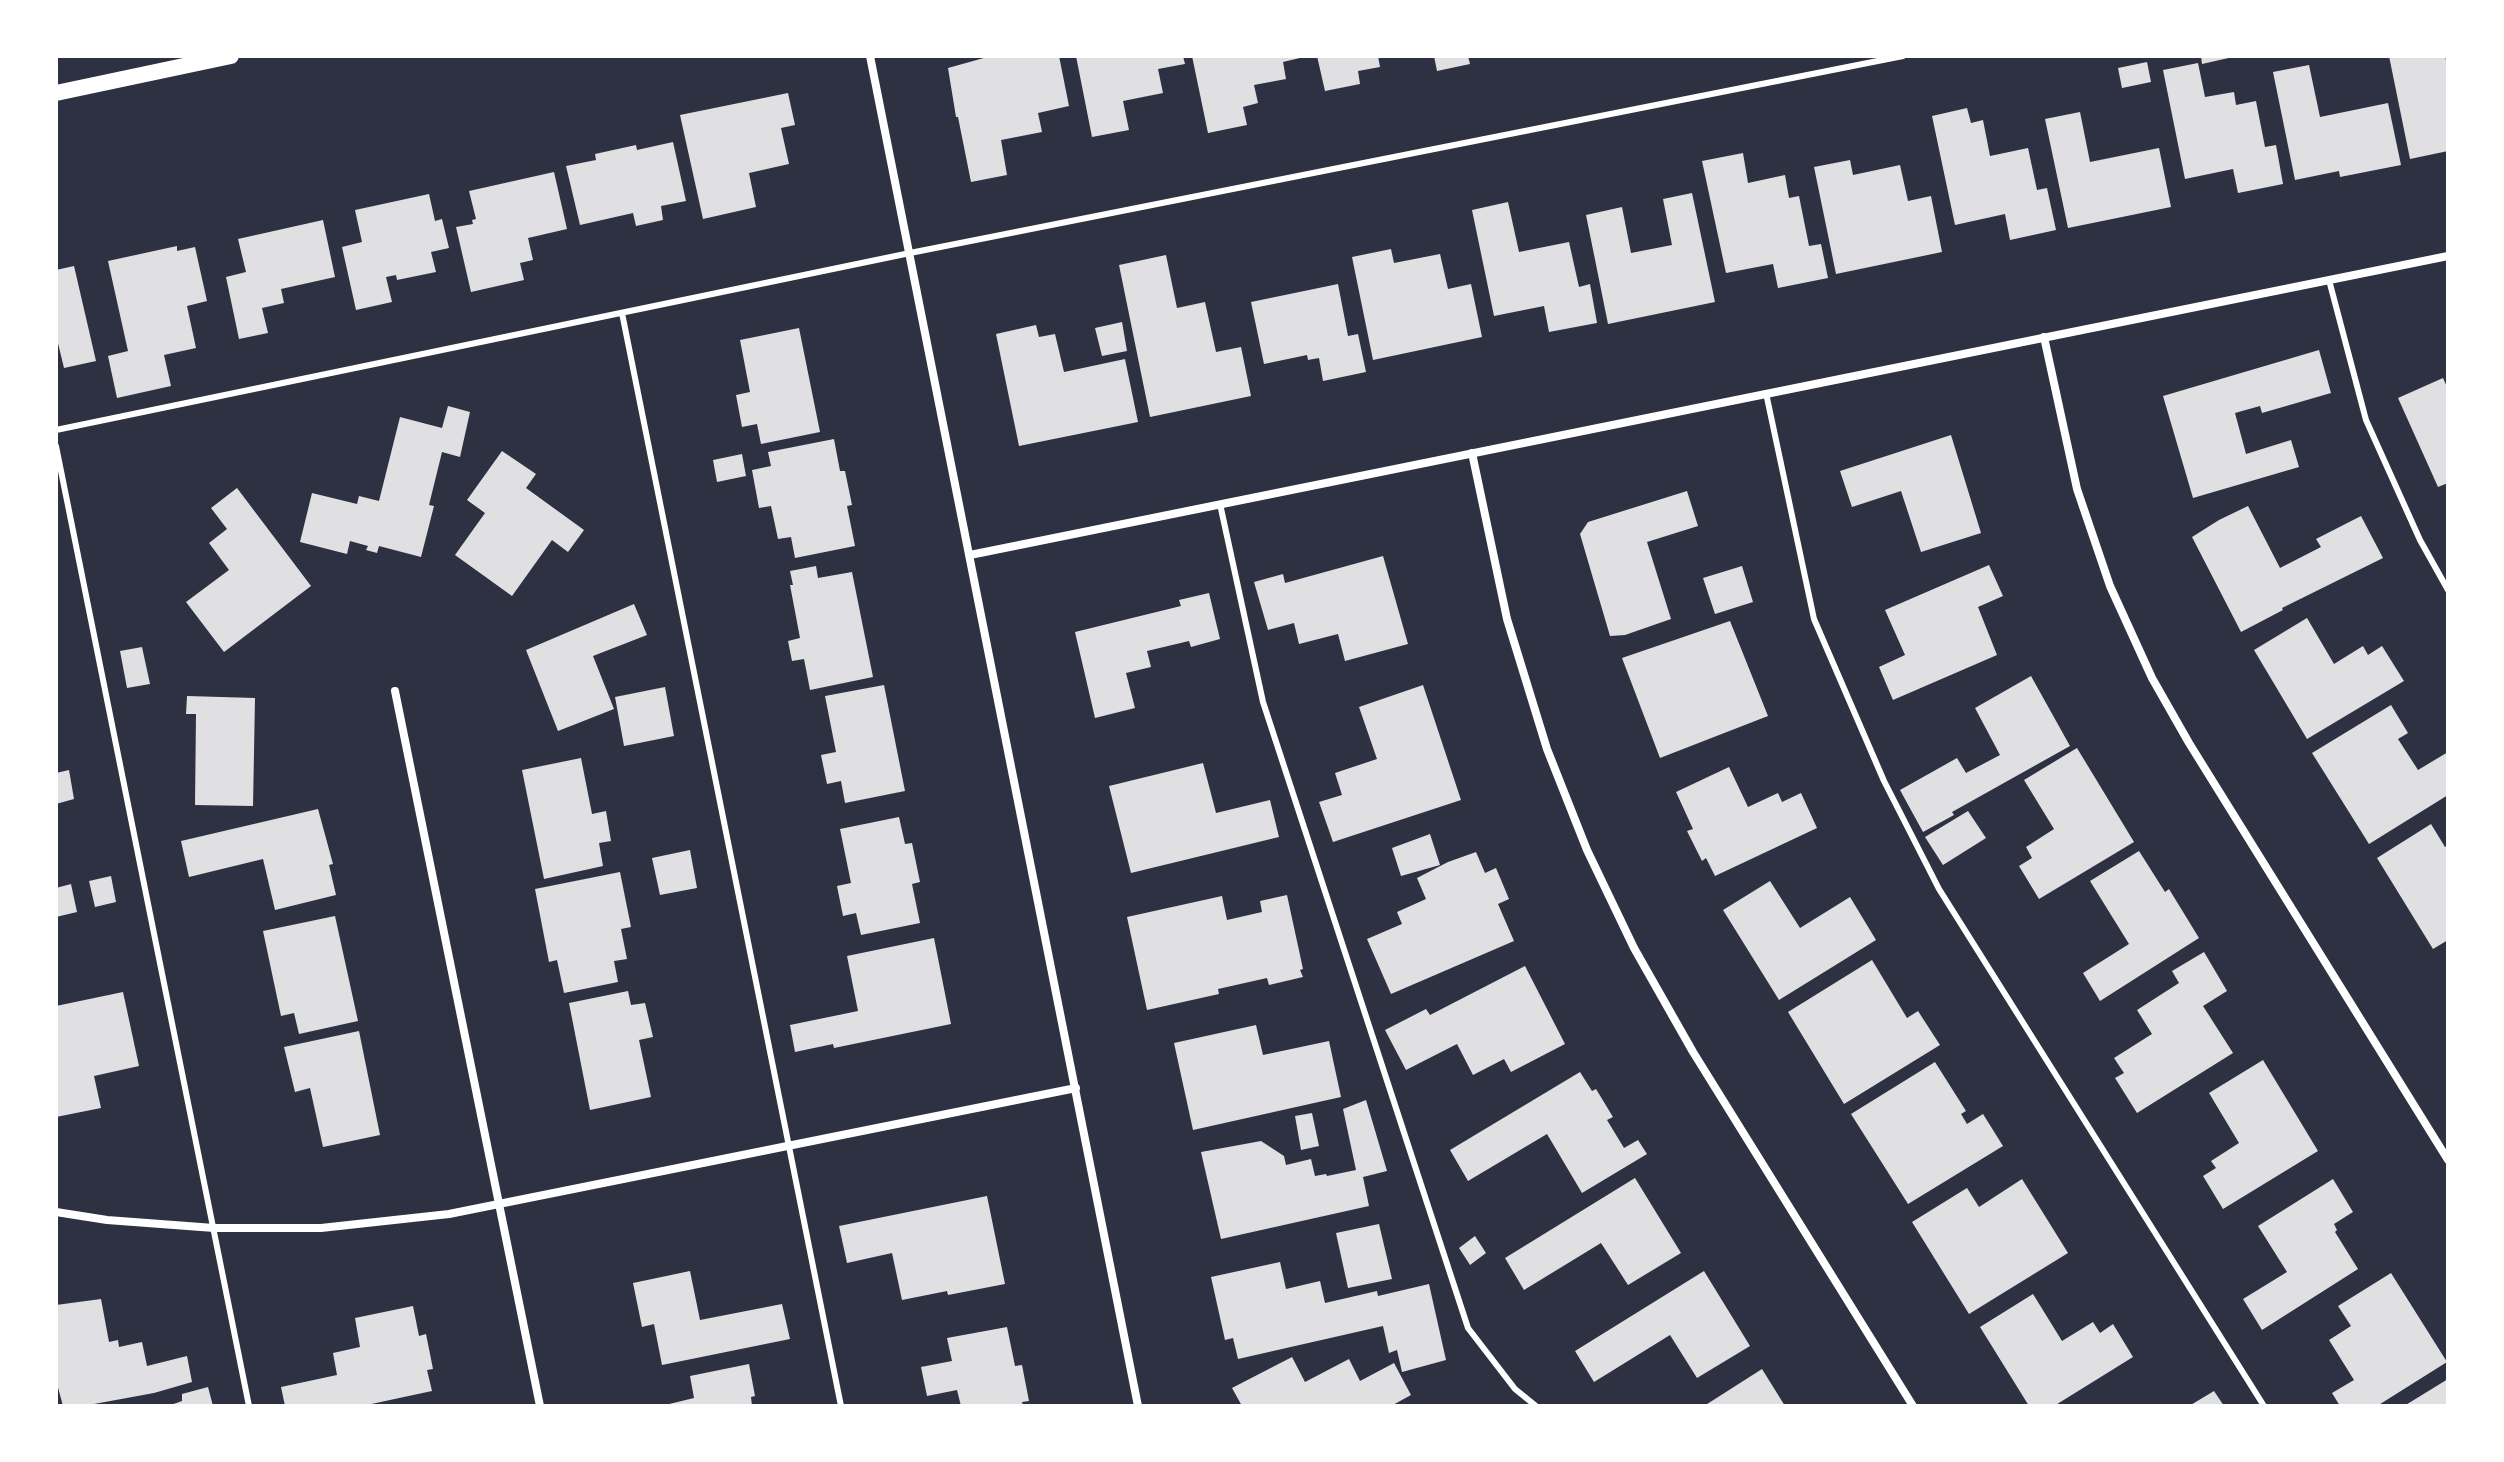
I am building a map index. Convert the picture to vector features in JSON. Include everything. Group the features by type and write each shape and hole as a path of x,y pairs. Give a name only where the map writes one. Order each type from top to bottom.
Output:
{"main road":[{"path":"56,93 231,56"}],"street":[{"path":"870,56 1138,1406"},
{"path":"970,555 2448,256"},
{"path":"2044,337 2077,489 2110,586 2152,678 2189,743 2448,1160"},
{"path":"1472,453 1507,619 1547,749 1587,850 1634,948 1693,1052 1913,1406"},
{"path":"395,691 540,1406"},
{"path":"56,1212 107,1220 214,1228 321,1228 449,1214 1076,1088"}],"lane":[{"path":"56,430 910,253 1903,56"},
{"path":"2329,280 2366,420 2420,540 2448,590"},
{"path":"622,313 841,1406"},
{"path":"1766,393 1814,619 1884,781 1939,889 2264,1406"},
{"path":"56,446 249,1406"},
{"path":"1220,504 1263,702 1468,1328 1515,1389 1536,1406"}],"building":[{"path":"991,56 1059,56 1069,106 1038,113 1042,132 1001,140 1007,175 971,182 948,68"},
{"path":"1076,56 1183,56 1185,64 1158,69 1163,93 1123,101 1129,130 1092,137"},
{"path":"1192,56 1304,57 1283,62 1286,79 1254,85 1258,103 1243,107 1247,125 1208,133"},
{"path":"1317,56 1378,56 1380,67 1358,71 1360,84 1325,91"},
{"path":"1434,56 1468,56 1470,64 1437,71"},
{"path":"2201,56 2232,56 2233,57 2202,64"},
{"path":"2389,56 2445,56 2448,70 2448,151 2410,159"},
{"path":"2147,62 2151,82 2122,88 2118,68"},
{"path":"2198,63 2205,97 2234,92 2236,105 2256,101 2265,147 2276,145 2283,184 2238,193 2233,169 2185,179 2163,70"},
{"path":"2309,65 2320,117 2388,103 2401,165 2340,177 2339,171 2295,180 2273,72"},
{"path":"788,93 795,125 781,128 789,164 749,173 756,207 703,219 680,115"},
{"path":"1967,108 1971,123 1983,120 1990,156 2028,148 2037,190 2047,188 2056,230 2010,240 2005,214 1955,225 1932,116"},
{"path":"2080,112 2090,162 2159,148 2171,207 2068,228 2045,119"},
{"path":"673,142 686,201 661,206 663,220 636,226 633,213 580,225 566,166 596,160 595,154 636,145 637,150"},
{"path":"1743,153 1748,183 1785,175 1789,198 1799,196 1809,246 1821,244 1828,278 1778,288 1773,264 1726,273 1702,161"},
{"path":"1850,160 1853,175 1900,165 1908,201 1931,196 1942,252 1836,274 1814,167"},
{"path":"554,172 567,229 528,238 533,260 520,263 524,280 471,292 456,227 473,224 472,220 476,219 469,191"},
{"path":"1692,193 1715,302 1608,324 1586,215 1622,207 1631,253 1672,245 1663,199"},
{"path":"429,194 435,221 442,219 449,248 431,252 436,272 397,280 396,275 386,277 392,302 356,310 342,247 362,242 355,210"},
{"path":"1508,202 1519,252 1569,242 1579,287 1590,284 1597,323 1549,332 1544,306 1494,316 1472,210"},
{"path":"323,220 335,277 281,289 284,303 262,308 268,333 239,339 226,277 246,272 238,239"},
{"path":"177,246 177,251 195,247 207,301 187,306 196,348 164,355 171,386 117,398 108,356 128,351 108,261"},
{"path":"1391,249 1394,263 1440,254 1448,289 1471,284 1482,337 1373,360 1352,257"},
{"path":"1166,255 1177,308 1205,302 1216,352 1241,347 1251,396 1150,417 1119,265"},
{"path":"74,266 96,361 64,368 56,335 56,270"},
{"path":"1338,284 1348,336 1358,334 1366,372 1323,381 1319,358 1308,360 1307,355 1264,364 1251,302"},
{"path":"1122,322 1127,351 1102,356 1095,328"},
{"path":"1036,325 1039,337 1055,334 1064,372 1125,359 1138,422 1019,446 996,334"},
{"path":"799,328 820,432 761,444 757,424 742,427 736,395 750,392 740,340"},
{"path":"2319,350 2331,393 2262,413 2260,406 2235,413 2246,454 2291,440 2299,467 2193,498 2163,396"},
{"path":"2443,378 2448,389 2448,483 2438,487 2398,398"},
{"path":"448,406 470,412 460,457 442,452 429,505 434,506 421,557 379,546 377,553 366,550 368,546 350,541 347,554 300,542 312,493 357,504 359,496 379,501 400,417 442,428"},
{"path":"1951,435 1981,533 1921,552 1901,491 1852,507 1840,471"},
{"path":"834,439 840,471 845,471 852,505 847,506 855,546 795,558 791,537 778,539 771,506 759,508 752,470 771,466 768,452"},
{"path":"502,451 536,474 526,488 584,530 568,552 552,540 512,596 455,555 485,513 467,500"},
{"path":"742,454 746,476 717,482 713,460"},
{"path":"237,488 311,586 224,652 186,602 229,570 209,543 227,529 211,508"},
{"path":"1687,491 1698,526 1647,542 1671,619 1625,635 1610,636 1580,534 1588,522"},
{"path":"2248,506 2280,568 2321,547 2316,539 2361,516 2383,558 2241,632 2192,537"},
{"path":"1383,556 1408,644 1345,661 1338,634 1299,644 1294,623 1268,630 1254,582 1283,574 1285,583"},
{"path":"1989,565 2003,596 1978,607 1997,655 1893,700 1879,667 1905,655 1885,610"},
{"path":"816,566 818,578 852,572 873,677 810,690 804,659 792,661 788,641 800,638 790,571"},
{"path":"1742,566 1753,602 1715,614 1703,578"},
{"path":"1209,593 1220,639 1191,647 1189,641 1147,651 1151,667 1126,673 1135,708 1095,718 1075,632 1181,606 1179,600"},
{"path":"634,604 647,635 593,656 614,709 558,731 526,650"},
{"path":"2307,618 2334,664 2363,646 2368,655 2382,646 2404,681 2307,739 2254,650"},
{"path":"1730,621 1768,716 1660,758 1622,658"},
{"path":"142,647 150,684 127,688 120,651"},
{"path":"2031,676 2070,746 1952,812 1954,815 1923,832 1900,790 1957,758 1966,773 2000,755 1975,708"},
{"path":"884,685 905,791 845,803 841,781 827,784 821,755 836,752 825,696"},
{"path":"1423,685 1461,800 1333,842 1319,802 1342,795 1335,773 1377,759 1359,707"},
{"path":"665,687 674,736 624,746 615,697"},
{"path":"187,696 255,698 253,806 195,805 196,714 186,714"},
{"path":"2391,705 2408,733 2398,739 2418,770 2448,752 2448,795 2369,844 2312,753"},
{"path":"2077,748 2134,842 2039,899 2019,866 2032,858 2026,847 2054,829 2024,780"},
{"path":"581,758 592,814 606,811 611,841 599,843 603,866 544,879 522,770"},
{"path":"1203,763 1216,813 1270,800 1279,837 1131,873 1109,786"},
{"path":"1729,767 1748,807 1778,793 1782,802 1801,793 1817,828 1715,876 1706,858 1702,861 1687,831 1693,829 1676,792"},
{"path":"69,770 74,799 56,804 56,773"},
{"path":"318,809 333,864 329,865 336,895 275,910 263,859 189,877 181,841"},
{"path":"1968,811 1986,838 1943,865 1925,837"},
{"path":"899,817 905,844 912,843 920,882 912,884 920,923 861,935 856,913 843,916 837,886 851,883 840,829"},
{"path":"2431,824 2445,847 2448,845 2448,940 2433,949 2377,858"},
{"path":"1430,834 1440,865 1401,876 1392,848"},
{"path":"690,850 697,888 660,895 652,858"},
{"path":"2139,851 2165,892 2169,889 2199,938 2100,1001 2083,973 2129,944 2090,881"},
{"path":"1476,852 1485,873 1496,868 1509,899 1498,904 1514,941 1391,994 1367,939 1402,924 1397,912 1426,899 1417,878"},
{"path":"620,872 631,927 621,929 627,959 614,961 618,982 564,993 557,960 549,962 535,889"},
{"path":"111,876 116,902 95,907 89,881"},
{"path":"1770,881 1800,928 1850,897 1876,940 1779,1000 1723,910"},
{"path":"71,884 77,912 56,917 56,888"},
{"path":"1287,895 1303,977 1269,985 1267,978 1218,989 1219,994 1147,1010 1127,917 1222,896 1227,920 1262,912 1260,901"},
{"path":"335,916 358,1021 299,1034 294,1013 281,1016 263,931"},
{"path":"934,938 951,1024 834,1048 833,1044 795,1052 790,1025 858,1011 847,956"},
{"path":"2204,952 2227,991 2203,1006 2233,1053 2137,1113 2115,1078 2124,1073 2114,1058 2152,1034 2137,1010 2179,983 2172,971"},
{"path":"1872,960 1907,1018 1918,1011 1940,1045 1844,1104 1788,1012"},
{"path":"1525,966 1565,1044 1511,1072 1504,1059 1473,1075 1457,1044 1406,1070 1385,1030 1426,1009 1430,1015"},
{"path":"628,991 631,1005 645,1003 653,1037 639,1040 651,1097 590,1110 569,1003"},
{"path":"123,992 139,1066 94,1076 101,1108 56,1117 56,1006"},
{"path":"1256,1025 1263,1055 1329,1041 1341,1097 1193,1130 1174,1043"},
{"path":"359,1031 380,1135 323,1147 310,1088 295,1092 284,1047"},
{"path":"2263,1060 2318,1151 2223,1209 2203,1176 2216,1168 2211,1161 2239,1143 2209,1093"},
{"path":"1935,1062 1966,1111 1961,1114 1967,1124 1983,1114 2003,1146 1908,1204 1851,1114"},
{"path":"1580,1072 1592,1091 1596,1089 1613,1117 1607,1120 1624,1148 1638,1140 1647,1154 1582,1193 1547,1134 1468,1181 1450,1150"},
{"path":"1366,1100 1387,1171 1363,1177 1369,1206 1221,1239 1201,1152 1261,1141 1284,1156 1286,1165 1311,1159 1315,1176 1356,1170 1343,1109"},
{"path":"1312,1113 1319,1146 1301,1150 1295,1116"},
{"path":"1635,1178 1681,1253 1628,1285 1601,1243 1524,1290 1505,1258"},
{"path":"2022,1179 2068,1253 1969,1314 1912,1222 1967,1188 1979,1207"},
{"path":"2333,1179 2353,1212 2334,1224 2335,1232 2358,1269 2262,1330 2243,1299 2287,1272 2258,1226"},
{"path":"987,1196 1005,1284 902,1300 892,1253 847,1263 839,1226"},
{"path":"1379,1224 1392,1279 1348,1288 1336,1233"},
{"path":"1475,1236 1486,1253 1470,1265 1459,1248"},
{"path":"1280,1262 1286,1289 1320,1281 1325,1303 1377,1291 1378,1296 1429,1284 1446,1360 1402,1372 1397,1350 1389,1353 1383,1326 1238,1359 1233,1338 1225,1340 1211,1277"},
{"path":"690,1271 700,1320 782,1304 790,1339 662,1365 654,1324 642,1327 633,1283"},
{"path":"1704,1271 1750,1346 1697,1378 1670,1335 1594,1382 1575,1351"},
{"path":"2391,1273 2447,1362 2377,1406 2340,1406 2332,1393 2354,1380 2329,1340 2351,1326 2338,1306"},
{"path":"2033,1294 2062,1341 2093,1322 2100,1333 2113,1324 2133,1357 2054,1406 2029,1406 1980,1327"},
{"path":"101,1299 109,1342 118,1340 119,1347 142,1342 147,1366 187,1356 192,1382 154,1393 83,1406 63,1406 56,1380 56,1305"},
{"path":"413,1306 419,1336 426,1334 433,1369 427,1370 432,1391 362,1406 285,1406 281,1387 337,1375 333,1353 360,1347 355,1318"},
{"path":"1007,1327 1015,1366 1022,1365 1029,1401 1022,1402 1023,1406 961,1406 957,1390 927,1396 921,1367 952,1361 947,1338"},
{"path":"1292,1357 1305,1382 1349,1359 1360,1381 1394,1363 1411,1395 1391,1406 1242,1406 1232,1388"},
{"path":"749,1364 755,1396 751,1397 752,1406 661,1406 694,1398 690,1376"},
{"path":"1762,1369 1785,1406 1704,1406"},
{"path":"2448,1379 2448,1406 2404,1406"},
{"path":"208,1387 213,1406 168,1406 182,1401 182,1394"},
{"path":"2214,1391 2224,1406 2189,1406"}]}
